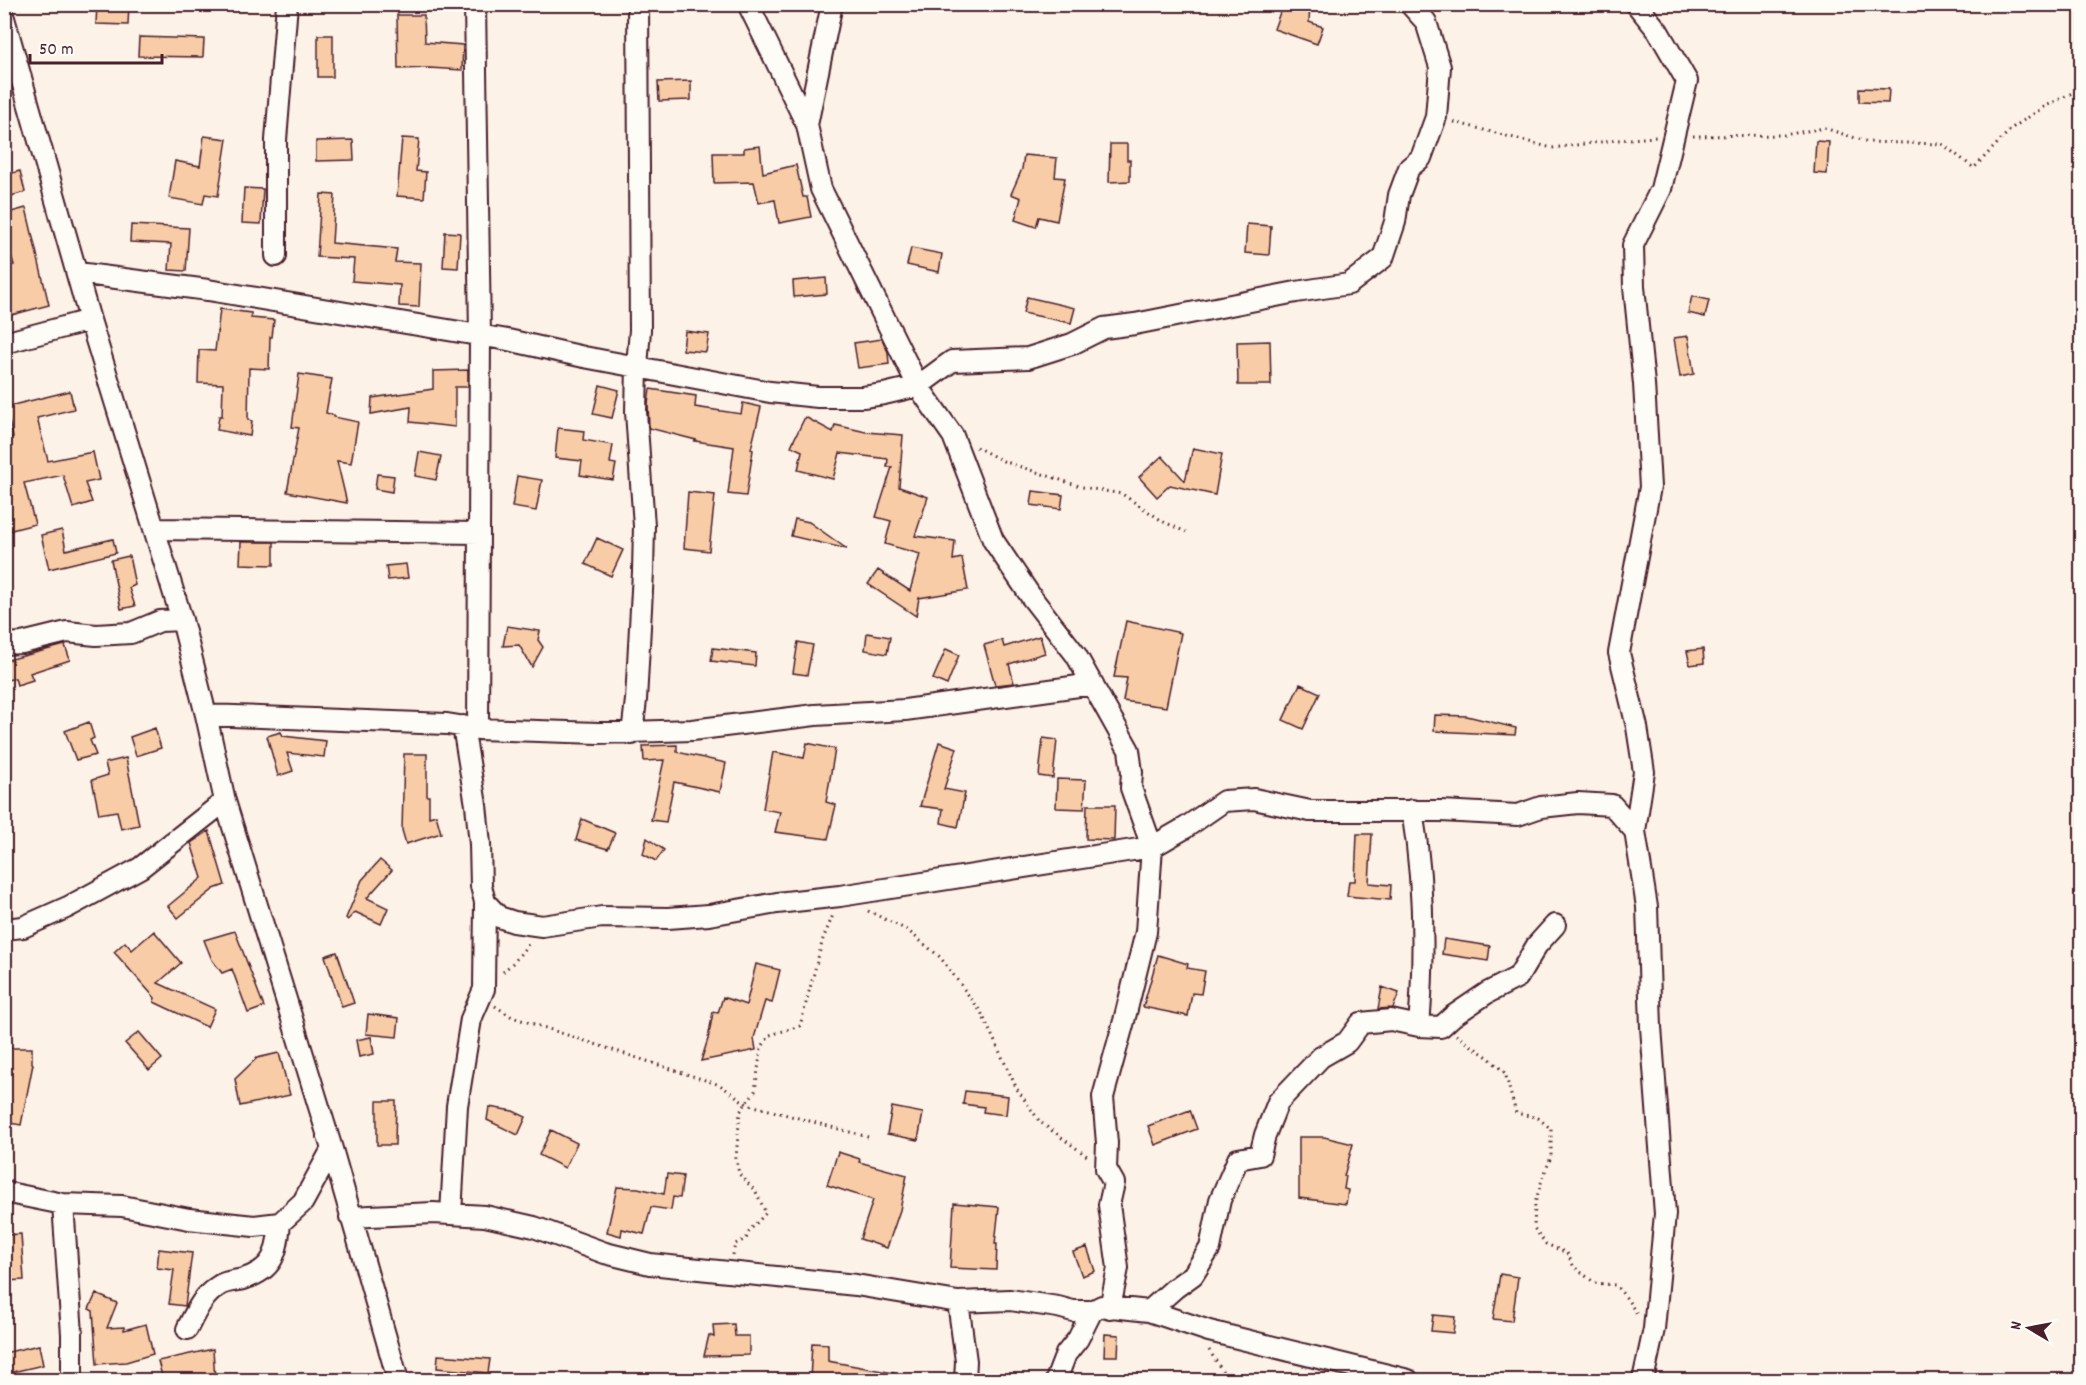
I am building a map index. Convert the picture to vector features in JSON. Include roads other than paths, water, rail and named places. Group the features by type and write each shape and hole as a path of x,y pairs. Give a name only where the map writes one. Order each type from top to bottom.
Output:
{"street":[{"path":"276,256 276,140 287,4"},
{"path":"451,1214 457,1106 471,1019 484,989 485,902 481,886 480,844 470,728 479,533 480,335 475,4"},
{"path":"632,734 638,669 644,526 636,412 640,330 638,4"},
{"path":"748,4 807,125 821,189 918,386 952,436 993,540 1032,598 1076,655 1129,750 1132,771 1131,789 1152,847 1146,932 1103,1097 1107,1143 1106,1169 1114,1183 1109,1205 1118,1268 1101,1309 1066,1354 1056,1380"},
{"path":"807,125 832,4"},
{"path":"78,273 208,290 480,335 770,392 818,397 863,397 918,386 952,361 1028,358 1072,344 1104,328 1349,284 1383,258 1406,177 1410,168 1421,158 1436,117 1440,67 1428,13 1410,4"},
{"path":"1636,4 1658,31 1687,81 1661,189 1633,245 1634,286 1644,384 1650,487 1619,653 1637,727 1644,772 1635,831 1647,907 1652,1027 1665,1214 1654,1329 1642,1380"},
{"path":"4,18 90,320 182,620 225,801 332,1149 398,1380"},
{"path":"4,343 90,320"},
{"path":"154,529 479,533"},
{"path":"4,644 22,643 67,632 96,635 131,633 160,621 182,620"},
{"path":"206,715 632,734 692,730 815,715 905,710 1093,684"},
{"path":"485,902 499,917 514,922 542,926 602,917 668,918 709,915 1152,847 1224,801 1254,800 1310,811 1412,810 1518,815 1541,807 1578,803 1612,805 1635,831"},
{"path":"4,929 22,927 68,907 140,868 225,801"},
{"path":"1412,810 1419,850 1423,905 1419,1026"},
{"path":"1149,1311 1193,1275 1209,1248 1220,1200 1238,1159 1260,1155 1278,1102 1321,1057 1347,1042 1361,1023 1391,1020 1419,1026 1441,1027 1453,1016 1488,993 1518,977 1537,945 1556,925"},
{"path":"4,1192 63,1204 122,1206 189,1219 254,1226 280,1223 303,1202 332,1149"},
{"path":"63,1204 72,1334 72,1380"},
{"path":"350,1217 433,1213 485,1216 534,1227 605,1253 650,1264 856,1285 958,1302 1010,1300 1073,1311 1101,1309 1149,1311 1209,1331 1408,1380"},
{"path":"187,1329 201,1301 221,1284 246,1278 267,1268 278,1246 280,1223"},
{"path":"958,1302 966,1360 965,1380"}]}
